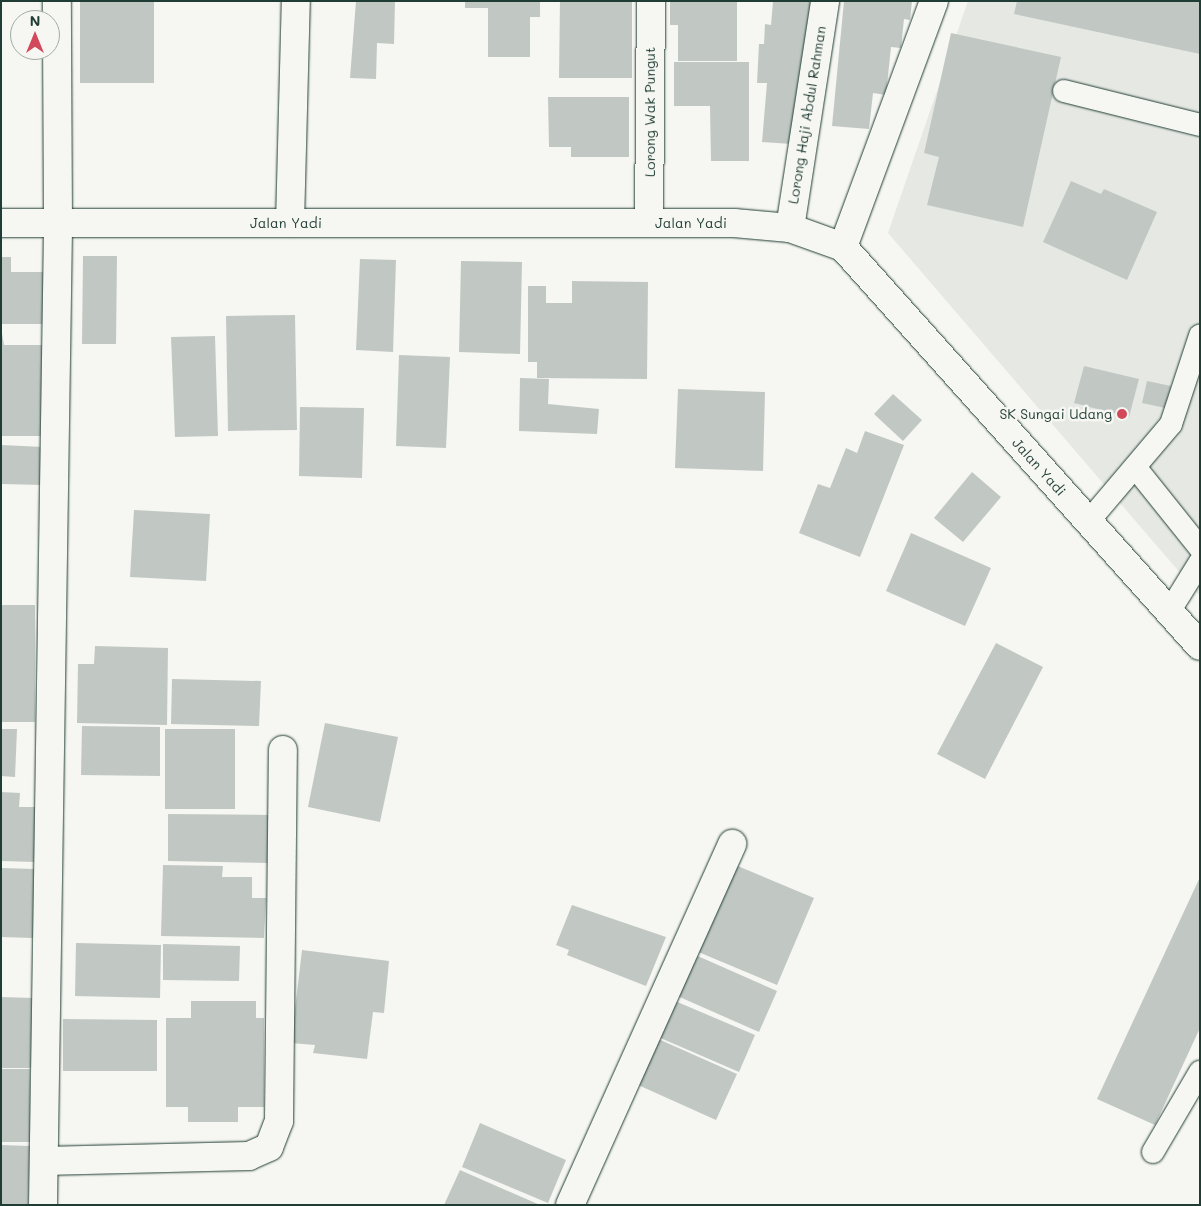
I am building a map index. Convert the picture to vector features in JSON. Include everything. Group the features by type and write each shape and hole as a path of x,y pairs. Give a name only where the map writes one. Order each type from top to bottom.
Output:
{"street":[{"path":"43,1205 58,223 57,1"},
{"path":"290,223 296,1"},
{"name":"Lorong Wak Pungut","path":"649,223 651,1"},
{"name":"Lorong Haji Abdul Rahman","path":"790,228 825,1"},
{"path":"843,247 934,1"},
{"name":"Jalan Yadi","path":"1,223 649,223 790,228 843,247 1200,646"},
{"path":"44,1161 249,1156 269,1147 279,1121 283,750"},
{"path":"570,1205 732,844"}],"lane":[{"path":"1064,92 1200,125"},
{"path":"1088,522 1171,424 1200,336"},
{"path":"1135,467 1200,548"},
{"path":"1169,612 1200,562"},
{"path":"1153,1152 1200,1072"}],"shaded area":[{"name":"SK Sungai Udang","path":"968,1 1200,1 1200,596 888,233"}],"building":[{"path":"80,1 154,1 154,83 80,83"},
{"path":"356,1 395,1 394,44 377,43 376,79 350,78"},
{"path":"465,1 540,1 540,17 530,17 530,57 488,57 488,8 465,8"},
{"path":"560,1 632,1 632,78 559,78"},
{"path":"670,1 737,1 737,61 678,61 678,25 670,25"},
{"path":"773,1 822,1 806,145 762,142 767,83 757,83 759,44 764,44 765,24 771,25"},
{"path":"844,1 912,1 910,20 904,19 901,48 891,47 886,95 873,93 869,129 832,126"},
{"path":"1017,1 1200,1 1200,54 1014,14"},
{"path":"951,33 1061,57 1023,227 927,205 939,157 924,153"},
{"path":"674,62 749,62 749,161 711,161 710,106 674,106"},
{"path":"548,97 629,97 629,157 571,157 571,147 549,147"},
{"path":"1071,181 1101,194 1104,189 1157,212 1127,280 1043,242"},
{"path":"83,256 117,256 116,344 82,344"},
{"path":"1,257 11,257 11,272 51,272 51,324 1,324"},
{"path":"360,259 396,260 393,352 356,350"},
{"path":"461,261 522,262 520,354 459,352"},
{"path":"572,281 648,282 647,379 537,378 537,362 528,362 528,286 546,286 546,303 572,303"},
{"path":"295,315 297,430 228,431 226,316"},
{"path":"1,328 4,345 50,345 48,436 1,436"},
{"path":"215,336 218,436 175,437 171,337"},
{"path":"399,355 450,357 446,448 396,446"},
{"path":"1084,366 1139,379 1129,417 1074,403"},
{"path":"520,378 549,379 548,404 599,409 597,434 519,431"},
{"path":"1147,381 1171,386 1165,408 1142,403"},
{"path":"678,389 765,392 763,471 675,468"},
{"path":"893,394 922,420 903,441 874,414"},
{"path":"300,407 364,408 362,478 299,476"},
{"path":"865,431 904,445 860,557 799,533 818,484 830,488 846,448 857,453"},
{"path":"1,445 44,447 43,485 1,484"},
{"path":"972,472 1001,497 963,542 934,518"},
{"path":"134,510 210,514 206,581 130,577"},
{"path":"911,533 991,568 965,626 886,591"},
{"path":"1,605 35,605 35,722 1,722"},
{"path":"996,643 1043,667 985,779 937,754"},
{"path":"95,646 168,648 167,725 77,723 78,664 94,664"},
{"path":"172,679 261,681 259,726 171,724"},
{"path":"325,723 398,737 380,822 308,807"},
{"path":"82,726 160,727 160,776 81,775"},
{"path":"1,729 17,729 15,777 1,776"},
{"path":"165,729 235,729 235,809 165,809"},
{"path":"1,792 20,793 19,807 38,807 36,862 1,861"},
{"path":"168,814 270,815 269,863 168,861"},
{"path":"721,859 814,898 777,985 684,946"},
{"path":"163,865 223,866 222,877 252,877 252,898 266,898 264,938 161,936"},
{"path":"1,868 35,869 33,938 1,937"},
{"path":"1200,877 1200,1028 1155,1125 1097,1099"},
{"path":"572,905 666,937 646,986 567,955 569,950 556,945"},
{"path":"76,943 161,945 160,998 75,996"},
{"path":"163,944 240,946 239,981 163,980"},
{"path":"302,950 389,961 384,1013 373,1012 367,1059 313,1053 315,1045 291,1043"},
{"path":"684,950 777,991 759,1032 666,991"},
{"path":"1,997 34,998 33,1068 1,1068"},
{"path":"668,998 755,1035 739,1072 649,1033"},
{"path":"191,1001 256,1001 256,1018 264,1018 264,1107 238,1107 238,1122 188,1122 188,1107 166,1107 166,1018 191,1018"},
{"path":"63,1019 157,1020 157,1071 63,1071"},
{"path":"647,1034 737,1074 716,1120 627,1080"},
{"path":"1,1069 30,1069 30,1142 1,1142"},
{"path":"480,1123 566,1160 548,1203 462,1167"},
{"path":"1,1145 30,1146 28,1205 1,1205"},
{"path":"460,1170 540,1205 444,1205"}],"place":[{"name":"SK Sungai Udang","path":"1122,414"}]}
